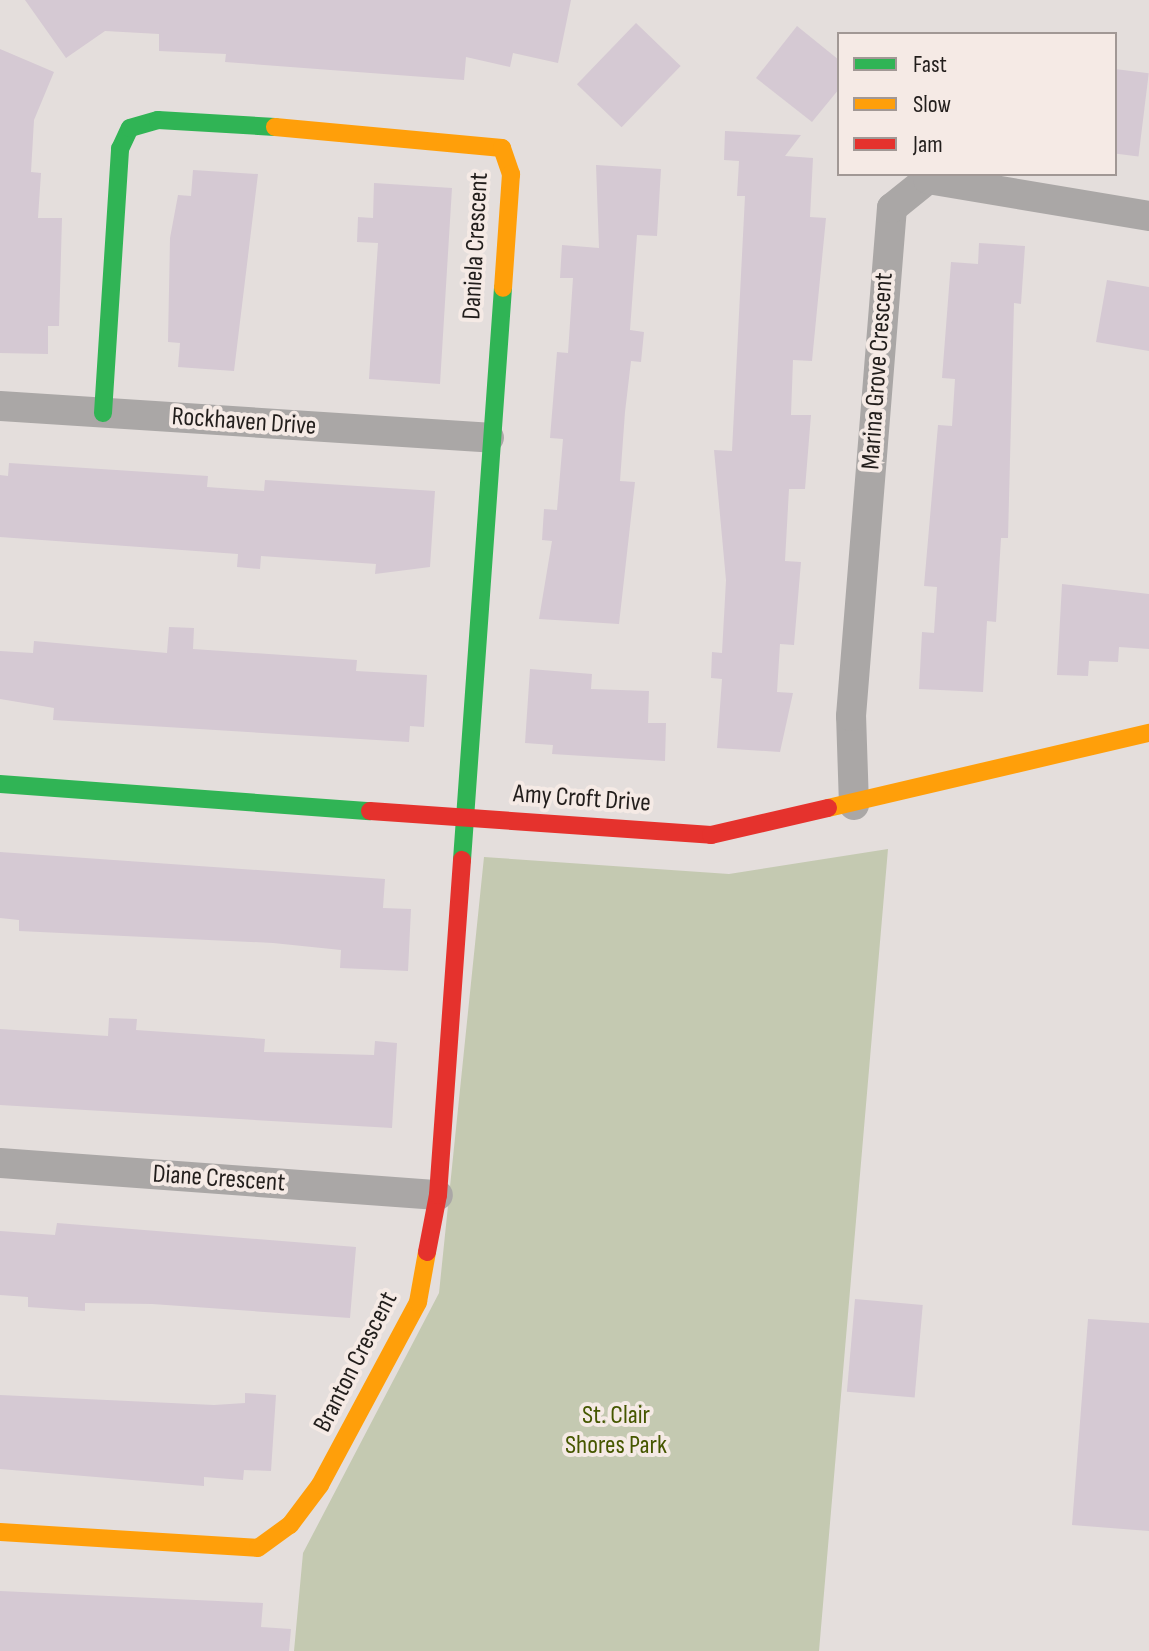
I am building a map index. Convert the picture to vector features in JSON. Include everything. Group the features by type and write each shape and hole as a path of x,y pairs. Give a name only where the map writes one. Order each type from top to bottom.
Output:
{"street":[{"name":"Daniela Crescent","path":"103,413 120,149 130,128 158,120 474,140 502,148 511,174 489,438 465,817"},
{"name":"Marina Grove Crescent","path":"854,805 851,716 892,208 928,179 1149,216"},
{"name":"Rockhaven Drive","path":"0,406 489,438"},
{"name":"Amy Croft Drive","path":"0,784 711,835 854,805 1149,733"},
{"name":"Branton Crescent","path":"0,1532 247,1548 290,1525 326,1476 418,1302 438,1195 465,817"},
{"name":"Diane Crescent","path":"0,1163 438,1195"}],"green space":[{"name":"St. Clair Shores Park","path":"888,849 819,1651 294,1651 303,1553 439,1293 484,857 729,874"}],"building":[{"path":"25,0 571,0 558,63 513,53 510,67 466,57 464,80 225,62 226,54 159,51 159,34 105,31 66,58"},
{"path":"636,23 681,66 622,127 577,84"},
{"path":"797,26 837,58 837,91 812,122 756,78"},
{"path":"0,49 54,72 34,120 31,172 41,173 38,218 62,218 59,326 48,326 48,354 0,353"},
{"path":"1117,69 1149,73 1139,157 1117,154"},
{"path":"725,131 801,135 785,156 813,158 810,217 826,218 812,361 793,360 791,415 811,415 805,489 789,489 785,561 801,562 794,645 780,644 777,692 793,693 780,752 717,748 722,679 711,678 712,652 722,653 726,580 714,450 732,451 745,196 737,196 739,161 724,160"},
{"path":"596,165 661,169 657,236 637,235 630,330 644,332 641,362 631,361 625,412 620,481 635,482 619,624 539,619 552,541 542,540 544,509 557,510 563,439 550,438 557,352 568,353 573,278 560,278 562,245 599,248"},
{"path":"193,170 258,174 234,371 178,367 180,343 168,342 170,238 178,195 191,196"},
{"path":"374,183 452,188 440,384 369,379 378,243 357,242 358,217 373,218"},
{"path":"979,243 1025,246 1021,304 1014,303 1008,538 1001,538 996,622 987,621 983,692 919,689 922,632 934,633 937,587 924,586 938,425 952,426 955,379 942,378 951,262 978,264"},
{"path":"1107,280 1149,287 1149,351 1096,342"},
{"path":"9,463 208,476 207,487 264,491 265,480 435,491 430,567 375,574 376,564 261,556 260,569 237,567 238,554 0,537 0,475 8,476"},
{"path":"1062,584 1149,594 1149,649 1119,647 1118,662 1089,661 1088,676 1057,675"},
{"path":"169,627 194,628 193,649 357,660 356,671 427,675 424,727 410,726 409,742 53,720 54,708 0,699 0,651 33,653 34,641 167,653"},
{"path":"530,669 592,674 591,689 649,691 648,723 666,723 665,761 552,754 553,745 525,743"},
{"path":"0,852 385,879 383,908 411,909 408,971 340,968 341,950 273,943 19,931 19,920 0,918"},
{"path":"109,1018 137,1019 136,1030 265,1039 264,1052 374,1055 375,1041 397,1043 392,1128 0,1105 0,1029 108,1036"},
{"path":"57,1223 356,1247 350,1318 152,1304 85,1303 85,1311 28,1307 28,1297 0,1295 0,1231 55,1235"},
{"path":"855,1299 923,1305 915,1398 847,1392"},
{"path":"1088,1319 1149,1323 1149,1531 1072,1525"},
{"path":"245,1393 276,1395 271,1471 244,1470 243,1480 204,1477 204,1486 0,1469 0,1395 214,1405 245,1403"},
{"path":"0,1591 263,1603 261,1627 291,1629 289,1651 0,1651"}],"traffic: fast":[{"path":"103,413 120,149 130,128 158,120 275,127"},
{"path":"462,860 503,288"},
{"path":"0,784 370,811"}],"traffic: slow":[{"path":"275,127 502,148 511,174 503,288"},
{"path":"828,808 1149,733"},
{"path":"0,1532 258,1548 290,1525 320,1485 418,1302 427,1252"}],"traffic: jam":[{"path":"370,811 711,835 828,808"},
{"path":"427,1252 438,1195 462,860"}]}
